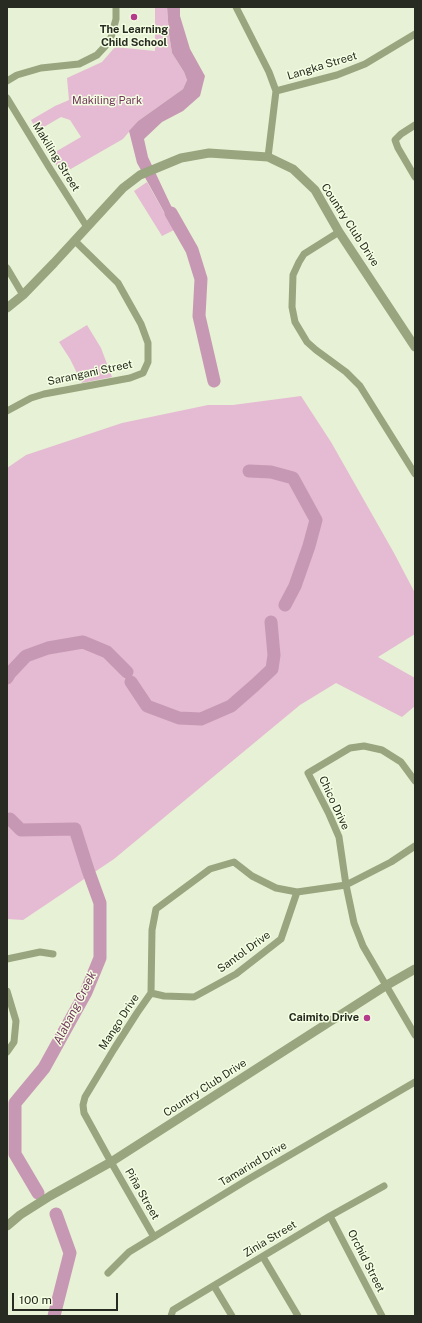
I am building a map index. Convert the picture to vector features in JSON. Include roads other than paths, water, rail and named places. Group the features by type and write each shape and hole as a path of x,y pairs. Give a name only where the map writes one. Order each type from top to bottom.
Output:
{"street":[{"path":"7,81 17,75 41,68 79,64 97,55 110,41 116,19 116,7"},
{"path":"236,7 269,72 276,91 268,157"},
{"name":"Langka Street","path":"276,91 337,75 365,64 415,34"},
{"name":"Makiling Street","path":"7,98 87,227"},
{"path":"415,125 395,140 415,177"},
{"name":"Country Club Drive","path":"7,308 23,295 123,188 140,175 181,158 209,153 268,157 293,169 315,190 339,232 415,347"},
{"path":"339,232 304,254 299,262 294,275 293,288 292,307 295,322 307,342 346,372 360,386 415,474"},
{"name":"Sarangani Street","path":"7,411 30,398 44,394 130,378 143,373 148,362 148,343 141,324 118,283 75,241"},
{"path":"7,268 23,295"},
{"name":"Chico Drive","path":"386,985 363,946 354,923 346,885 339,837 308,773 350,748 364,746 382,750 401,762 415,782"},
{"name":"Mango Drive","path":"110,1162 84,1113 83,1105 85,1097 114,1049 151,993 152,930 156,909 210,869 234,862 252,876 276,888 297,892 346,885 391,862 415,846"},
{"name":"Santol Drive","path":"151,993 164,996 194,997 236,974 281,939 297,892"},
{"path":"7,959 40,952 53,954"},
{"name":"Country Club Drive","path":"7,1226 20,1215 50,1196 110,1162 386,985 415,969"},
{"path":"386,985 415,1035"},
{"path":"7,991 16,1021 14,1042 7,1052"},
{"name":"Tamarind Drive","path":"108,1273 122,1258 154,1237 247,1180 415,1082"},
{"name":"Piña Street","path":"110,1162 154,1237"},
{"name":"Zinia Street","path":"171,1315 173,1310 178,1306 330,1216 384,1186"},
{"name":"Orchid Street","path":"330,1216 382,1316"},
{"path":"263,1257 298,1316"},
{"path":"214,1286 232,1316"}],"waterway":[{"name":"Alabang Creek","path":"171,213 192,250 201,279 199,316 214,381"},
{"name":"Alabang Creek","path":"249,471 271,472 293,478 316,520 309,546 295,586 285,605"},
{"name":"Alabang Creek","path":"131,682 147,706 179,718 201,719 231,706 272,669 274,655 271,622"},
{"name":"Alabang Creek","path":"7,678 26,656 48,648 83,642 107,652 127,672"},
{"name":"Alabang Creek","path":"10,819 21,830 75,829 100,903 100,958 86,992 44,1068 15,1103 15,1154 38,1193"},
{"name":"Alabang Creek","path":"54,1316 70,1253 56,1214"}],"place":[{"name":"The Learning Child School","path":"134,17"},
{"name":"Caimito Drive","path":"367,1018"}],"park label":[{"name":"Makiling Park","path":"107,101"}]}
